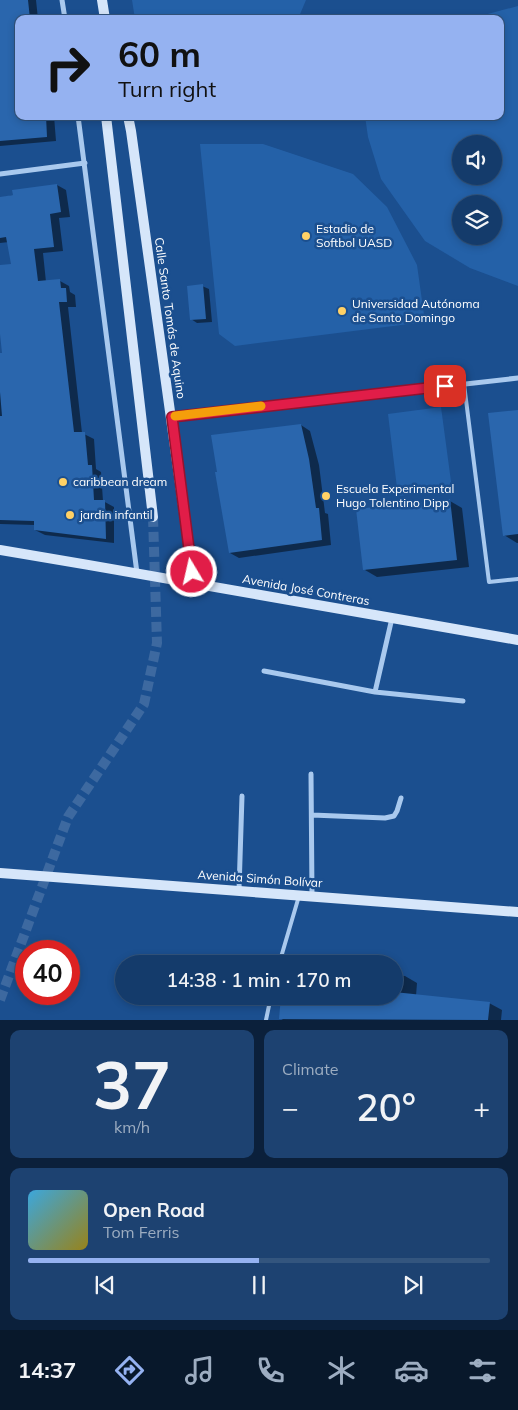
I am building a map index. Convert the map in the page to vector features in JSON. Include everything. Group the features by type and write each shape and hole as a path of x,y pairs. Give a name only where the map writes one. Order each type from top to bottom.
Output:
{"main road":[{"path":"102,0 104,15"},
{"path":"106,120 153,517"},
{"name":"Calle Santo Tomás de Aquino","path":"129,120 194,584"},
{"name":"Avenida José Contreras","path":"0,550 194,584 278,596 518,640"},
{"name":"Avenida Simón Bolívar","path":"0,873 299,894 518,912"}],"street":[{"path":"62,0 64,15"},
{"path":"79,120 137,573"},
{"path":"0,174 84,163"},
{"path":"172,417 518,378"},
{"path":"374,692 392,617"},
{"path":"264,672 374,692 463,701"},
{"path":"311,774 312,895"},
{"path":"239,890 242,796"},
{"path":"312,815 385,818 394,816 401,798"}],"lane":[{"path":"464,384 489,582 518,579"},
{"path":"282,955 299,894"},
{"path":"266,1020 270,1005"}],"shaded area":[{"path":"132,0 306,0 300,15 134,15"},
{"path":"518,6 518,286 470,268 425,241 381,179 368,137 366,120 504,120 504,15 484,15"},
{"name":"Estadio de Softbol UASD","path":"200,144 263,144 353,174 387,207 417,265 425,322 235,346 219,334"},
{"path":"441,407 452,489 398,496 388,414"}],"building":[{"path":"0,0 28,0 30,15 15,15 15,120 46,120 47,137 0,141"},
{"path":"57,184 61,212 50,214 54,247 34,249 38,281 60,279 61,288 66,288 67,302 59,302 74,432 85,432 88,465 92,465 94,500 105,500 106,539 34,530 34,521 0,520 0,416 2,416 0,353 2,353 0,334 0,265 11,264 6,237 0,238 0,197 13,195 12,190"},
{"path":"203,284 206,319 190,320 187,286"},
{"path":"518,410 518,534 503,536 488,413"},
{"path":"301,424 309,459 316,508 319,508 322,540 229,553 215,472 217,472 211,435"},
{"path":"450,499 457,560 363,570 356,509"},
{"path":"403,993 490,1002 488,1020 279,1019 280,1005 403,1005"}],"tunnel":[{"path":"0,1000 68,817 144,704 157,643 153,517"}],"slow traffic":[{"path":"175,416 261,406"}],"place":[{"name":"Estadio de Softbol UASD","path":"306,236"},
{"name":"Universidad Autónoma de Santo Domingo","path":"342,311"},
{"name":"caribbean dream","path":"63,482"},
{"name":"Escuela Experimental Hugo Tolentino Dipp","path":"326,496"},
{"name":"jardin infantil","path":"70,515"}],"route":[{"path":"192,572 172,417 445,386"}]}
